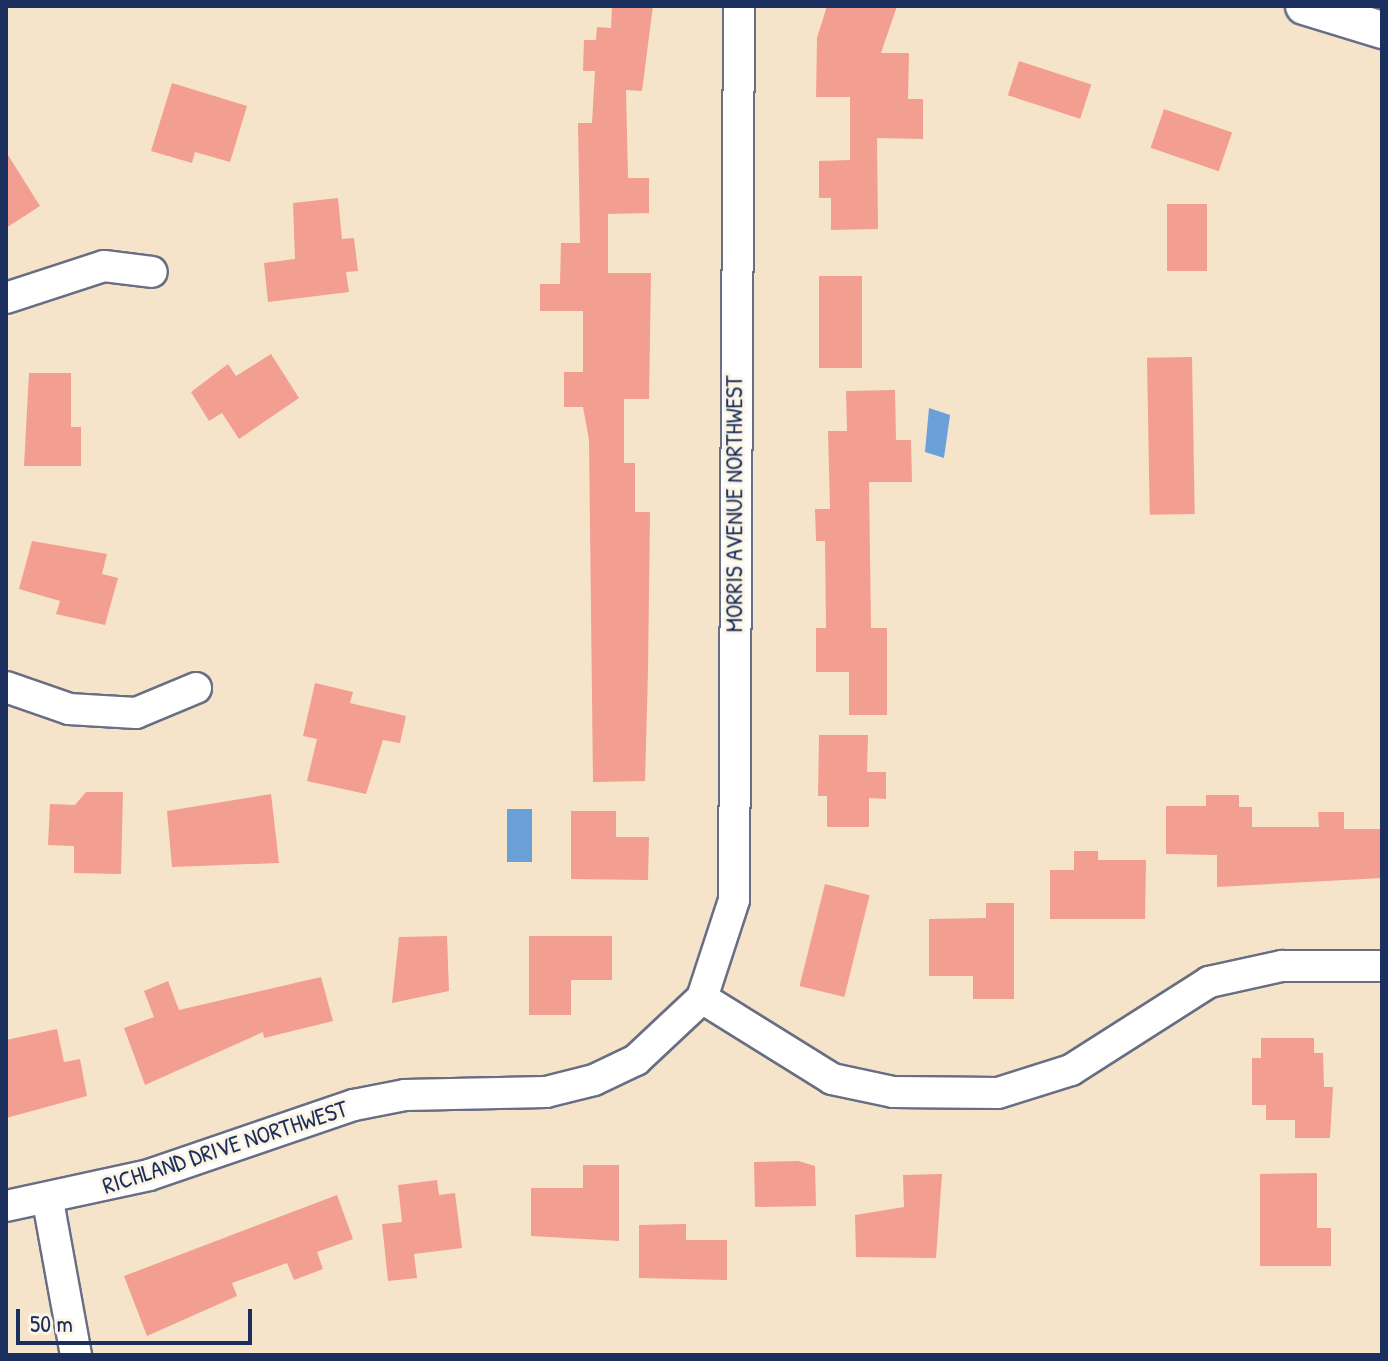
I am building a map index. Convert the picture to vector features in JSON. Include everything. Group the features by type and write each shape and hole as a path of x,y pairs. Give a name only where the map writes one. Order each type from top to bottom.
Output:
{"street":[{"name":"MORRIS AVENUE NORTHWEST","path":"702,998 734,900 739,6"},
{"path":"1304,6 1382,30"},
{"path":"6,298 104,266 152,272"},
{"path":"6,687 69,709 136,713 196,688"},
{"path":"702,998 832,1079 893,1092 998,1093 1071,1070 1209,982 1282,966 1382,966"},
{"name":"RICHLAND DRIVE NORTHWEST","path":"6,1206 48,1201 149,1175 354,1105 405,1095 546,1092 594,1080 636,1060 702,998"},
{"path":"48,1201 76,1355"}],"water":[{"path":"929,408 950,415 944,458 925,452"},
{"path":"507,809 532,809 532,862 507,862"}],"building":[{"path":"612,6 653,6 642,91 626,90 628,178 649,178 649,213 608,214 608,273 651,273 649,399 624,399 624,463 635,463 635,512 650,512 648,671 645,781 593,782 589,440 583,407 564,407 564,372 583,372 583,311 540,311 540,284 560,284 561,243 580,243 578,123 592,123 595,71 583,71 584,40 596,40 597,27 611,28"},
{"path":"827,6 897,6 881,53 909,53 908,99 923,99 923,139 877,138 878,229 831,230 831,198 819,198 819,161 850,160 850,97 816,97 817,38"},
{"path":"1019,61 1091,84 1080,119 1008,95"},
{"path":"172,83 247,106 230,162 195,152 192,163 151,151"},
{"path":"1164,109 1232,132 1219,171 1151,148"},
{"path":"6,152 40,206 6,228"},
{"path":"338,198 342,239 354,238 358,271 346,272 349,292 268,302 264,263 295,259 293,203"},
{"path":"1167,204 1207,204 1207,271 1167,271"},
{"path":"819,276 862,276 862,368 819,368"},
{"path":"271,354 299,398 239,439 222,413 209,421 191,392 228,364 236,376"},
{"path":"1192,357 1195,514 1150,515 1147,358"},
{"path":"29,373 71,373 71,427 81,427 81,466 24,466"},
{"path":"895,390 896,440 911,440 912,482 869,482 871,628 887,628 887,715 849,715 849,672 816,672 816,628 826,628 825,541 816,541 815,509 830,509 828,431 847,431 846,391"},
{"path":"32,541 107,554 102,574 118,578 105,625 56,614 60,601 19,589"},
{"path":"315,683 353,692 350,703 406,716 400,743 383,740 366,794 307,781 317,739 303,736"},
{"path":"819,735 868,735 867,772 886,772 886,799 869,798 869,827 827,827 827,796 818,796"},
{"path":"86,792 123,792 121,874 74,873 74,846 48,845 50,804 75,805"},
{"path":"271,794 279,863 172,867 167,811"},
{"path":"1206,795 1239,795 1239,807 1252,807 1252,827 1319,827 1318,812 1344,812 1344,829 1382,829 1382,878 1217,887 1217,855 1166,854 1166,806 1206,806"},
{"path":"571,811 616,811 616,837 649,837 648,880 571,879"},
{"path":"1074,851 1098,851 1098,860 1146,860 1145,919 1050,919 1050,870 1074,870"},
{"path":"825,884 870,895 844,997 800,986"},
{"path":"986,903 1014,903 1014,999 973,999 973,976 929,976 929,919 986,918"},
{"path":"447,936 449,991 392,1003 399,937"},
{"path":"529,936 612,936 612,980 571,980 571,1015 529,1015"},
{"path":"321,977 333,1021 264,1038 263,1032 145,1085 124,1028 154,1017 144,991 168,981 179,1010"},
{"path":"57,1029 64,1062 80,1059 87,1096 6,1118 6,1040"},
{"path":"1261,1038 1314,1038 1314,1053 1323,1053 1324,1087 1333,1087 1330,1138 1295,1138 1295,1120 1266,1120 1266,1105 1252,1105 1252,1058 1261,1058"},
{"path":"798,1161 815,1166 816,1206 755,1207 754,1162"},
{"path":"583,1165 619,1165 619,1241 531,1236 531,1188 583,1188"},
{"path":"1317,1173 1317,1228 1331,1228 1331,1266 1260,1266 1260,1174"},
{"path":"942,1174 936,1258 856,1257 855,1215 904,1207 903,1175"},
{"path":"437,1180 439,1195 455,1193 462,1248 414,1254 417,1278 388,1281 382,1224 402,1222 398,1185"},
{"path":"337,1195 353,1239 317,1252 323,1269 294,1280 287,1263 232,1283 237,1296 147,1336 124,1276"},
{"path":"686,1224 686,1240 727,1240 727,1280 639,1278 639,1225"}]}
